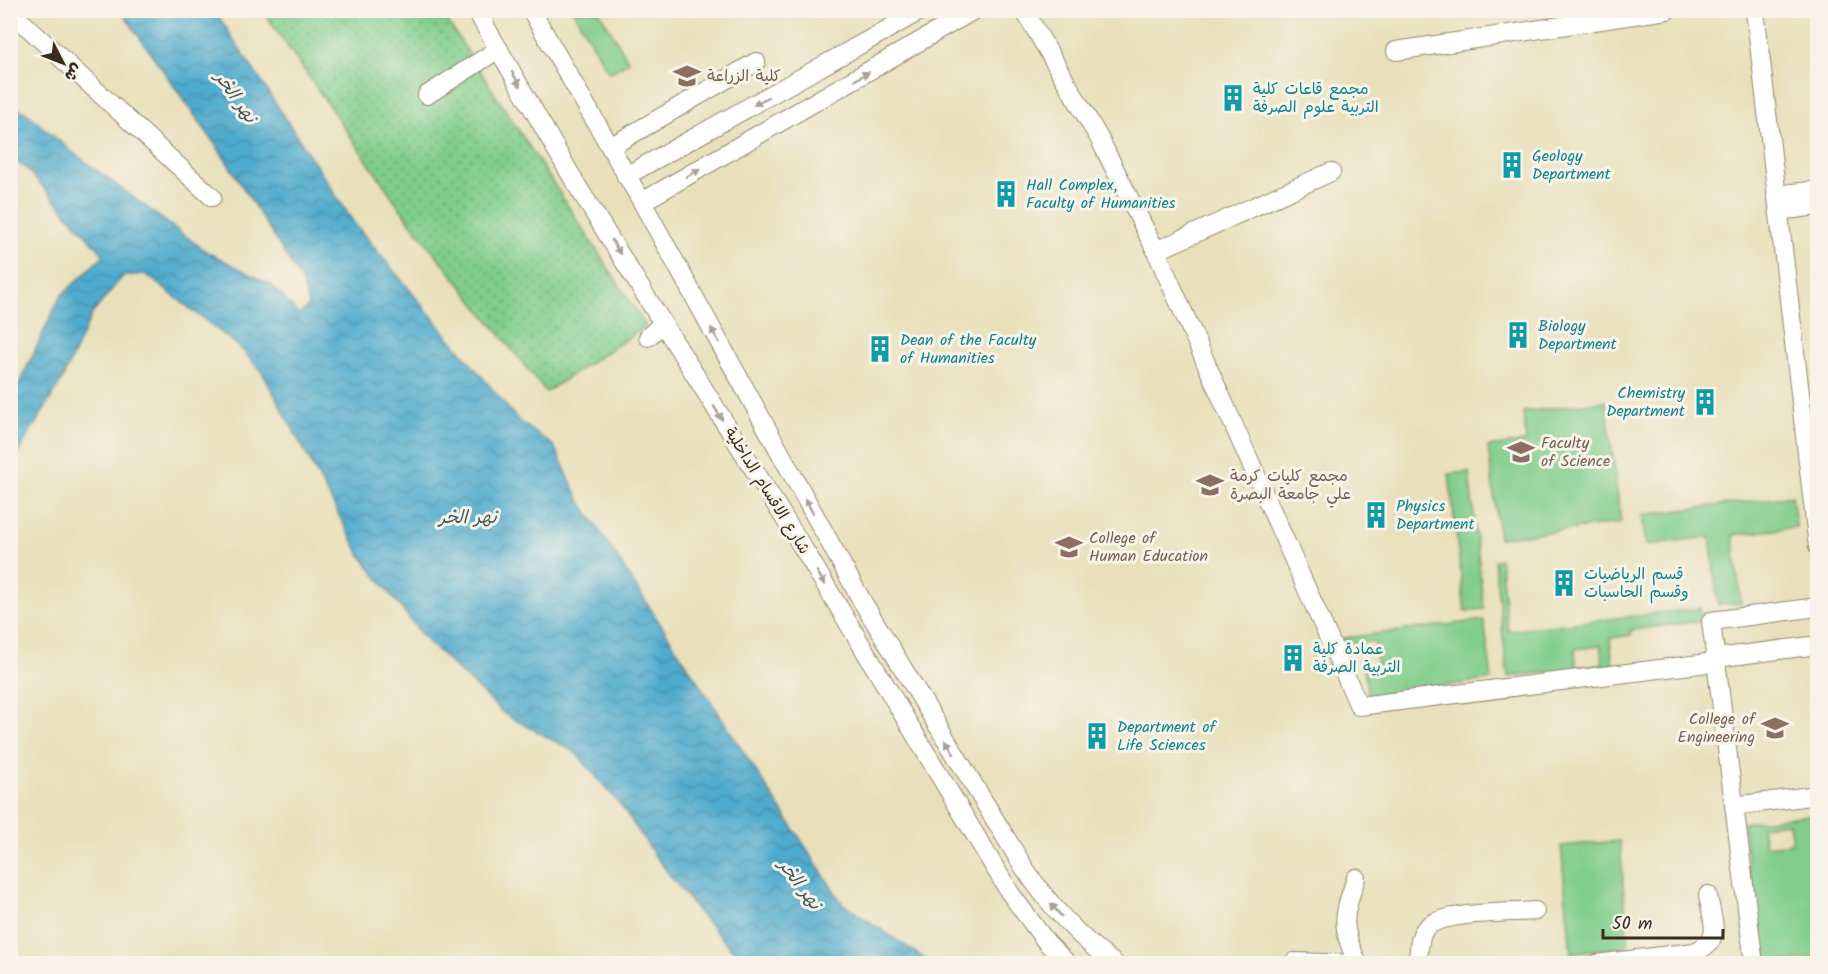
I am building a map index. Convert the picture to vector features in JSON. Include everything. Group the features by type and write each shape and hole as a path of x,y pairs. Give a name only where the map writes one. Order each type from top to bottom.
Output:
{"street":[{"name":"شارع الاقسام الداخلية","path":"476,10 576,184 663,323 743,468 1010,893 1042,937 1066,962"},
{"name":"شارع الاقسام الداخلية","path":"531,10 642,202 862,601 1023,866 1042,893 1083,939 1114,963"},
{"path":"626,176 922,10"},
{"path":"642,202 974,10"},
{"path":"1024,10 1099,138 1156,251 1359,706 1818,645"},
{"path":"1396,51 1667,10"},
{"path":"1755,10 1818,547"},
{"path":"10,11 212,197"},
{"path":"427,95 499,49"},
{"path":"610,147 756,62"},
{"path":"1156,251 1331,172"},
{"path":"1777,203 1818,190"},
{"path":"1777,203 1818,206"},
{"path":"648,337 663,323"},
{"path":"1754,963 1711,621 1818,607"},
{"path":"1734,806 1818,795"},
{"path":"1294,962 1358,963 1349,944 1344,925 1346,908 1356,878"},
{"path":"1597,963 1694,952 1705,948 1714,937 1708,895"},
{"path":"1418,963 1420,940 1425,929 1436,920 1455,916 1535,911"},
{"path":"1066,962 1081,952 1084,945 1083,939"}],"green space":[{"path":"263,11 441,11 646,326 546,392 409,221"},
{"path":"573,11 599,11 629,62 609,73"},
{"path":"1606,401 1621,523 1499,538 1488,447 1526,442 1523,412"},
{"path":"1469,472 1484,609 1465,611 1449,474"},
{"path":"1792,496 1796,527 1733,535 1741,603 1718,605 1710,537 1646,545 1642,515"},
{"path":"1500,559 1508,631 1700,608 1702,621 1631,630 1631,635 1610,638 1613,664 1508,677 1494,560","holes":["1601,646 1603,665 1576,667 1575,649"]},
{"path":"1484,620 1492,679 1368,697 1364,669 1377,667 1374,641 1346,645 1343,638"},
{"path":"1817,814 1817,958 1760,963 1743,823","holes":["1789,823 1792,843 1765,846 1762,826"]},
{"path":"1620,841 1628,946 1571,953 1561,846"}],"water":[{"name":"نهر الخر","path":"121,11 215,11 354,223 518,420 554,446 579,499 842,903 931,963 744,963 700,914 655,856 623,808 575,752 504,714 425,639 361,556 262,372 237,345 145,274 123,276 92,314 61,382 24,442 11,471 11,401 60,297 104,255 26,168 11,159 11,102 71,151 207,252 272,285 299,315 309,305 301,280 222,154"}],"place":[{"name":"كلية الزراعة","path":"687,76"},
{"name":"مجمع قاعات كلية التربية علوم الصرفة","path":"1233,98"},
{"name":"Geology Department","path":"1512,165"},
{"name":"Hall Complex, Faculty of Humanities","path":"1006,194"},
{"name":"Biology Department","path":"1518,335"},
{"name":"Dean of the Faculty of Humanities","path":"880,349"},
{"name":"Chemistry Department","path":"1705,402"},
{"name":"Faculty of Science","path":"1521,452"},
{"name":"مجمع كليات كرمة علي جامعة البصرة","path":"1210,485"},
{"name":"Physics Department","path":"1376,515"},
{"name":"College of Human Education","path":"1069,547"},
{"name":"قسم الرياضيات وقسم الحاسبات","path":"1564,583"},
{"name":"عمادة كلية التربية الصرفة","path":"1293,658"},
{"name":"College of Engineering","path":"1775,728"},
{"name":"Department of Life Sciences","path":"1097,736"}]}
